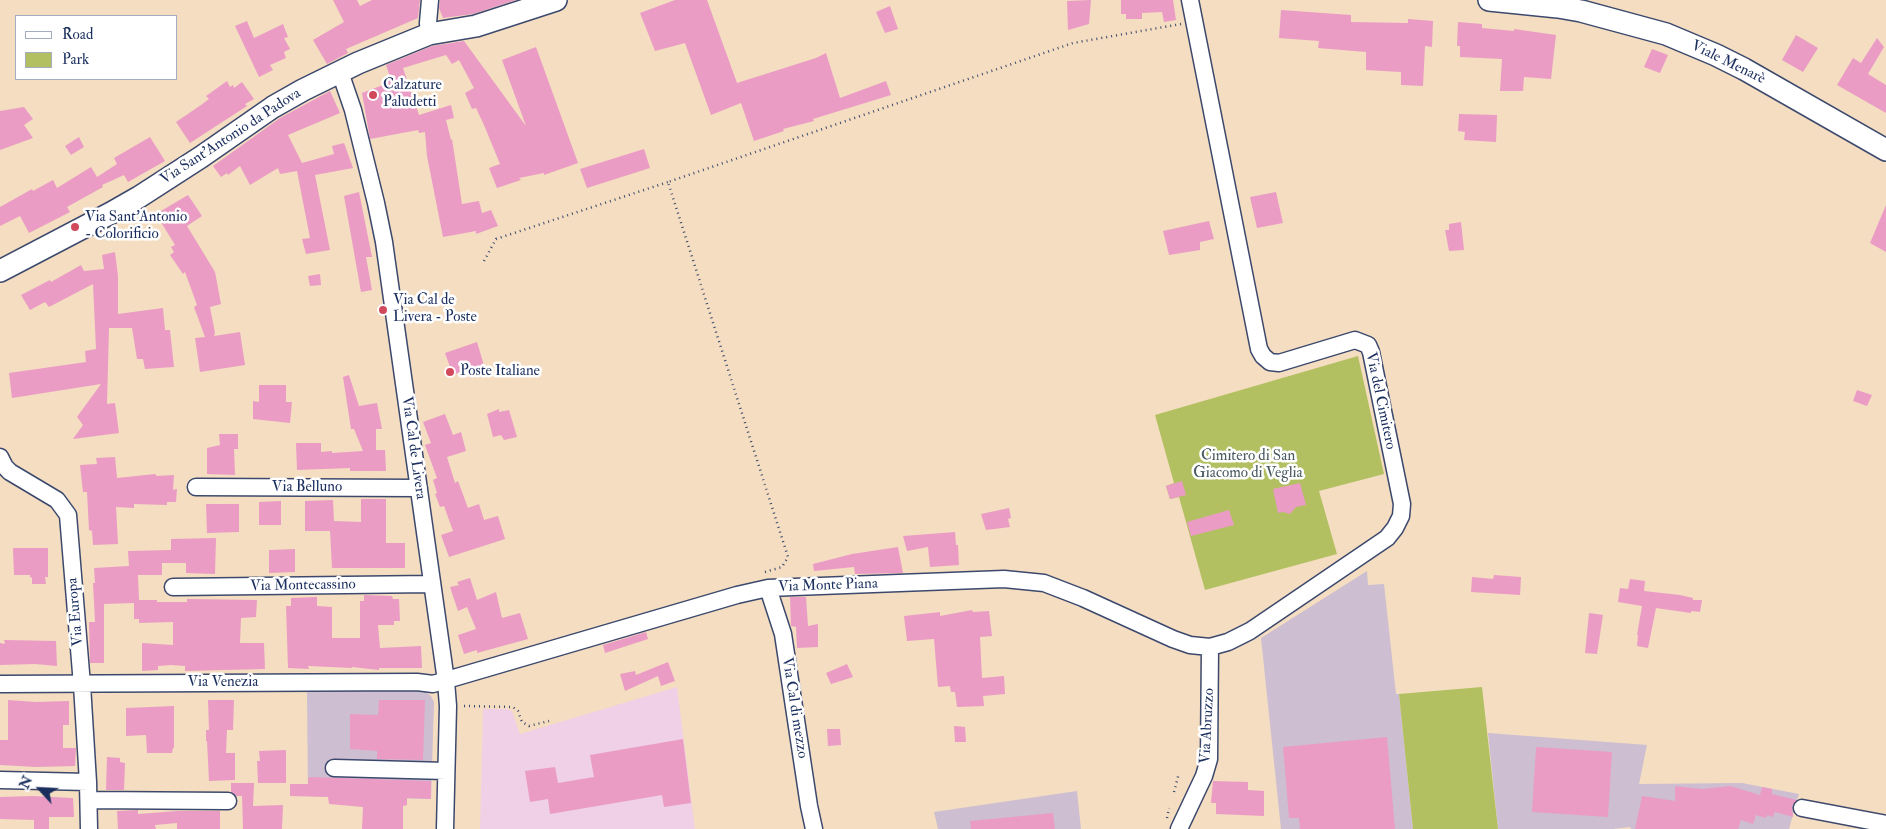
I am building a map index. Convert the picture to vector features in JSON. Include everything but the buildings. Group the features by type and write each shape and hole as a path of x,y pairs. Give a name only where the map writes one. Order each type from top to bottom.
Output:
{"main road":[{"name":"Via Sant'Antonio da Padova","path":"0,271 139,197 273,107 303,90 340,72 430,34 480,24 556,0"},
{"name":"Viale Menarè","path":"1489,0 1559,3 1666,34 1716,55 1886,150"}],"street":[{"path":"430,0 428,22 430,34"},
{"name":"Via del Cimitero","path":"1190,0 1259,348 1263,356 1270,362 1279,363 1355,340 1368,345 1402,504 1401,516 1387,538 1250,631 1228,642 1210,648"},
{"name":"Via Cal de Livera","path":"340,72 353,110 384,242 446,681 448,706 445,829"},
{"name":"Via Europa","path":"0,457 10,472 57,500 68,515 82,685 89,829"},
{"name":"Via Belluno","path":"196,487 419,488"},
{"name":"Via Monte Piana","path":"446,681 737,595 766,581 1004,579 1044,584 1083,598 1173,639 1210,648"},
{"name":"Via Cal di mezzo","path":"766,581 783,634 814,829"},
{"name":"Via Montecassino","path":"173,587 432,584"},
{"name":"Via Abruzzo","path":"1179,829 1204,776 1209,759 1210,648"},
{"name":"Via Venezia","path":"0,684 407,682 433,684 446,681"},
{"path":"334,768 446,771"},
{"path":"0,780 88,782"},
{"path":"89,800 228,801"},
{"path":"1802,808 1886,824"}],"path":[{"path":"484,261 496,239 1073,43 1180,24 1195,26"},
{"path":"668,182 788,557 782,567 766,581"},
{"path":"464,706 512,707 518,712 522,722 529,726 549,721"},
{"path":"1174,792 1179,772"}],"shaded area":[{"path":"1367,571 1368,585 1384,584 1396,694 1399,694 1413,829 1281,829 1261,638"},
{"path":"677,687 695,829 480,829 483,709 507,709 512,711 520,734"},
{"path":"307,688 415,688 425,691 431,696 434,702 431,799 308,796"},
{"path":"1488,733 1647,745 1639,784 1742,783 1799,794 1789,829 1631,829 1630,827 1613,829 1498,829"},
{"path":"1077,791 1081,829 938,829 934,812"}],"green space":[{"name":"Cimitero di San Giacomo di Veglia","path":"1358,356 1384,474 1319,491 1337,554 1205,590 1179,497 1170,499 1166,486 1174,483 1155,415"},
{"path":"1482,687 1498,829 1413,829 1399,694"}],"place":[{"name":"Calzature Paludetti","path":"373,95"},
{"name":"Via Sant'Antonio - Colorificio","path":"75,227"},
{"name":"Via Cal de Livera - Poste","path":"383,310"},
{"name":"Poste Italiane","path":"450,372"}]}
